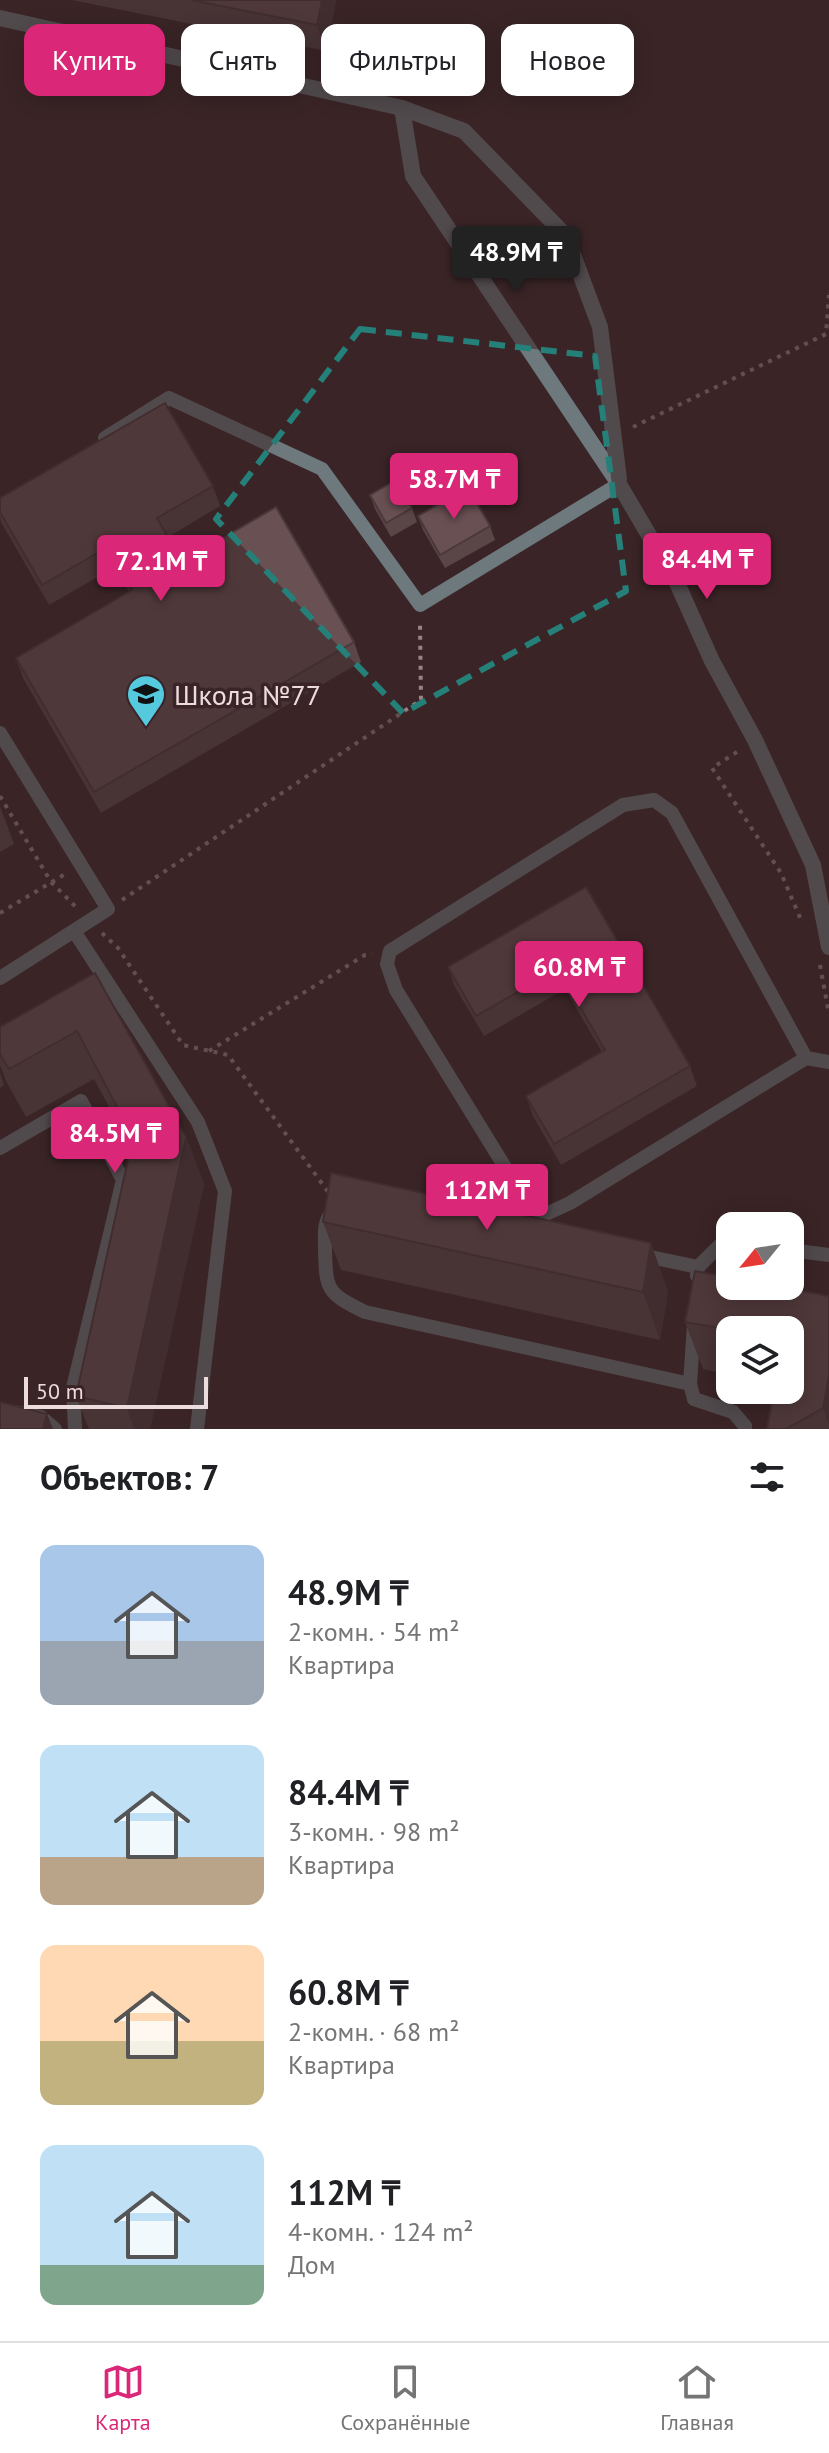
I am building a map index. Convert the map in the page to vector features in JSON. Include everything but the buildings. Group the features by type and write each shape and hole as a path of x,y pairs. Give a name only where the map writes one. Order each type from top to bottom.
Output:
{"street":[{"path":"0,18 402,108 464,131 566,236 600,327 619,484"},
{"path":"402,108 413,176 619,484 677,583 813,865 824,953"}],"lane":[{"path":"91,447 169,398 322,469 420,605 619,484"},
{"path":"0,733 108,909 0,978"},
{"path":"806,1058 672,813 654,800 623,805 390,951 387,964 396,990 532,1211 546,1214 570,1203 806,1058 829,1062"},
{"path":"74,931 198,1122 225,1191 197,1429"},
{"path":"0,1148 81,1101 123,1180 73,1388 75,1429"},
{"path":"341,1202 325,1220 325,1280 339,1299 365,1312 690,1384"},
{"path":"716,1249 698,1267 690,1384 694,1399 733,1412 745,1429"},
{"path":"623,1251 698,1267"},
{"path":"804,1252 829,1255"},
{"path":"0,1409 41,1417 55,1429"}],"path":[{"path":"614,436 826,334 829,295"},
{"path":"108,909 421,700 420,605"},
{"path":"755,740 712,768 781,873 806,931"},
{"path":"0,796 51,882 118,948 183,1045 228,1055 341,1202"},
{"path":"0,913 81,864"},
{"path":"209,1051 365,955 390,951"},
{"path":"824,953 829,1014"}],"highlighted area":[{"path":"360,329 595,356 626,591 403,713 216,519"}],"place":[{"name":"Школа №77","path":"146,728"}]}
